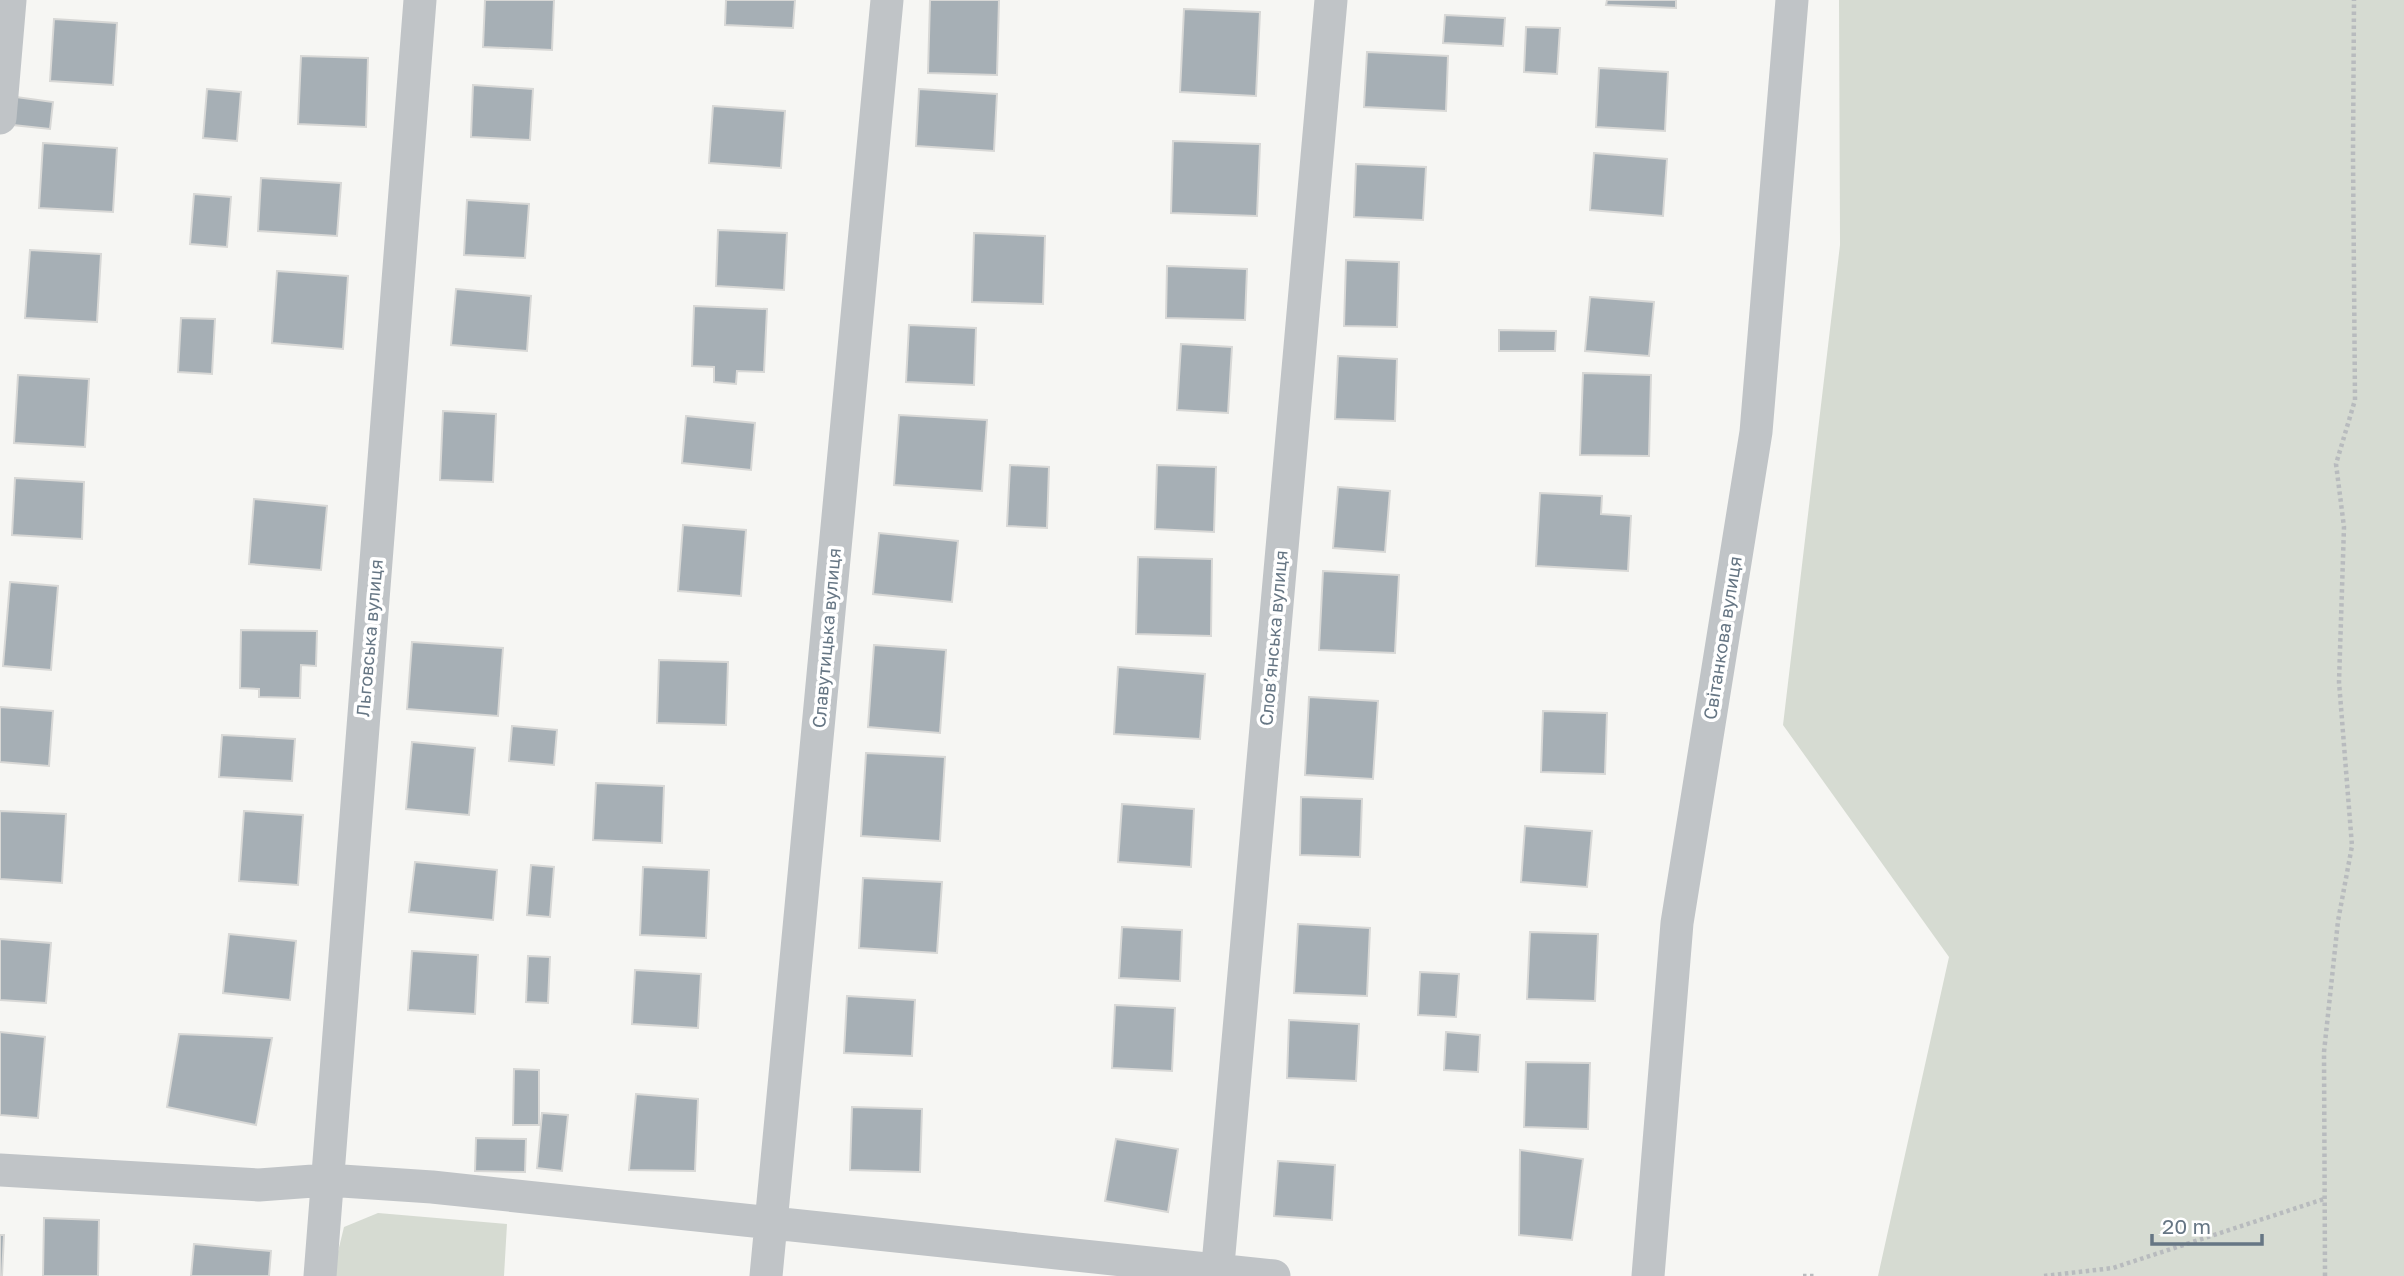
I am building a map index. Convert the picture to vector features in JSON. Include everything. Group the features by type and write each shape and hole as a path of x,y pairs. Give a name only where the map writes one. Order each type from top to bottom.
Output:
{"street":[{"path":"0,118 10,0"},
{"name":"Льговська вулиця","path":"320,1276 420,0"},
{"name":"Славутицька вулиця","path":"766,1276 887,0"},
{"name":"Словʼянська вулиця","path":"1218,1273 1331,0"},
{"name":"Світанкова вулиця","path":"1648,1276 1678,923 1756,432 1792,0"},
{"path":"0,1170 259,1185 327,1180 432,1187 772,1222 1218,1273 1274,1276"}],"path":[{"path":"2325,1276 2324,1052 2338,921 2352,846 2339,682 2344,527 2336,464 2355,400 2354,0"},
{"path":"2044,1276 2113,1268 2324,1199"},
{"path":"1803,1276 1817,1276"}],"shaded area":[{"path":"1839,0 2404,0 2404,1276 1878,1276 1949,957 1783,725 1840,245"},
{"path":"378,1213 507,1224 504,1276 332,1276 344,1227"}],"building":[{"path":"485,0 554,0 552,50 483,47"},
{"path":"726,0 795,0 793,28 725,25"},
{"path":"930,0 999,0 997,75 928,73"},
{"path":"1607,0 1676,0 1676,8 1606,5"},
{"path":"1184,9 1260,12 1256,96 1180,92"},
{"path":"1445,15 1505,18 1503,46 1443,43"},
{"path":"54,19 117,23 113,85 50,81"},
{"path":"1526,27 1560,28 1557,74 1524,72"},
{"path":"1367,52 1448,56 1446,111 1364,107"},
{"path":"301,56 368,58 366,127 298,124"},
{"path":"1599,68 1668,72 1665,131 1596,127"},
{"path":"473,85 533,89 530,140 471,137"},
{"path":"207,89 241,92 237,141 203,138"},
{"path":"919,89 997,94 994,151 916,146"},
{"path":"16,97 53,102 50,129 13,125"},
{"path":"713,106 785,111 781,168 709,163"},
{"path":"1173,141 1260,144 1257,216 1171,213"},
{"path":"43,143 117,148 113,212 39,208"},
{"path":"1594,153 1667,159 1663,216 1590,210"},
{"path":"1356,164 1426,167 1423,220 1354,217"},
{"path":"261,178 341,183 337,236 258,231"},
{"path":"194,194 231,197 227,247 190,244"},
{"path":"467,200 529,204 525,258 464,255"},
{"path":"718,230 787,233 784,290 716,286"},
{"path":"974,233 1045,236 1043,304 972,302"},
{"path":"30,250 101,254 97,322 25,318"},
{"path":"1346,260 1399,262 1397,327 1344,326"},
{"path":"1167,266 1247,269 1245,320 1166,318"},
{"path":"277,271 348,276 343,349 272,343"},
{"path":"456,289 531,296 527,351 451,345"},
{"path":"1590,297 1654,302 1649,356 1585,351"},
{"path":"694,306 767,309 764,372 737,371 736,384 714,382 714,367 692,366"},
{"path":"181,318 215,319 212,374 178,372"},
{"path":"909,325 976,328 974,385 906,382"},
{"path":"1499,330 1556,331 1555,351 1499,351"},
{"path":"1181,344 1232,347 1228,413 1177,410"},
{"path":"1338,356 1397,359 1395,421 1335,419"},
{"path":"1583,373 1651,375 1649,456 1580,455"},
{"path":"18,375 89,379 85,447 14,443"},
{"path":"443,411 496,414 493,482 440,480"},
{"path":"899,415 987,420 982,491 894,485"},
{"path":"686,416 755,423 751,470 682,463"},
{"path":"1010,465 1049,467 1047,528 1007,526"},
{"path":"1157,465 1216,467 1214,532 1155,529"},
{"path":"15,478 84,482 82,539 12,535"},
{"path":"1338,487 1390,491 1385,552 1333,548"},
{"path":"1540,493 1602,496 1601,514 1631,516 1628,571 1536,566"},
{"path":"254,499 327,506 321,570 249,564"},
{"path":"683,525 746,530 741,596 678,591"},
{"path":"879,533 958,541 952,602 873,594"},
{"path":"1138,557 1212,559 1211,636 1136,634"},
{"path":"1323,571 1399,575 1395,653 1319,650"},
{"path":"10,582 58,586 51,670 3,666"},
{"path":"241,630 317,631 316,666 301,665 300,698 259,697 259,689 240,688"},
{"path":"412,642 503,648 498,716 407,709"},
{"path":"874,645 946,650 940,733 868,727"},
{"path":"659,660 728,662 726,725 657,723"},
{"path":"1118,667 1205,674 1200,739 1114,734"},
{"path":"1309,697 1378,701 1373,779 1305,775"},
{"path":"0,707 53,711 49,766 0,762"},
{"path":"1543,711 1607,713 1605,774 1541,772"},
{"path":"512,726 557,730 554,765 509,761"},
{"path":"222,735 295,739 292,781 219,777"},
{"path":"412,742 475,748 469,815 406,809"},
{"path":"866,753 945,757 940,841 861,836"},
{"path":"596,783 664,786 662,843 593,840"},
{"path":"1301,797 1362,799 1360,857 1300,855"},
{"path":"1122,804 1194,809 1191,867 1118,862"},
{"path":"0,811 66,814 62,883 0,879"},
{"path":"244,811 303,815 298,885 239,881"},
{"path":"1525,826 1592,831 1587,887 1521,882"},
{"path":"415,862 497,870 493,920 409,912"},
{"path":"531,865 554,867 550,917 527,915"},
{"path":"643,867 709,870 706,938 640,935"},
{"path":"863,878 942,882 937,953 859,948"},
{"path":"1298,924 1370,928 1367,996 1294,993"},
{"path":"1122,927 1182,930 1180,981 1119,978"},
{"path":"1530,932 1598,934 1595,1001 1527,999"},
{"path":"229,934 296,941 290,1000 223,993"},
{"path":"0,939 51,943 46,1003 0,1000"},
{"path":"412,951 478,955 475,1014 408,1010"},
{"path":"528,956 550,957 548,1003 526,1002"},
{"path":"635,970 701,974 698,1028 632,1024"},
{"path":"1420,972 1459,974 1456,1017 1418,1015"},
{"path":"847,996 915,1000 912,1056 844,1053"},
{"path":"1115,1005 1175,1008 1172,1071 1112,1068"},
{"path":"1289,1020 1359,1024 1356,1081 1287,1078"},
{"path":"0,1032 45,1037 38,1118 0,1115"},
{"path":"1446,1032 1480,1035 1478,1072 1444,1070"},
{"path":"179,1034 272,1038 256,1125 167,1107"},
{"path":"1526,1062 1590,1063 1588,1129 1524,1127"},
{"path":"514,1069 539,1070 539,1125 513,1125"},
{"path":"636,1094 698,1099 695,1171 629,1170"},
{"path":"852,1107 922,1109 920,1172 850,1170"},
{"path":"542,1113 568,1115 562,1171 537,1168"},
{"path":"476,1138 526,1139 525,1172 475,1171"},
{"path":"1116,1139 1178,1149 1168,1212 1105,1201"},
{"path":"1520,1150 1583,1159 1572,1240 1519,1235"},
{"path":"1278,1161 1335,1165 1332,1220 1274,1216"},
{"path":"44,1218 99,1220 98,1276 43,1276"},
{"path":"0,1235 4,1235 2,1276 0,1276"},
{"path":"194,1244 271,1251 269,1276 191,1276"}]}
